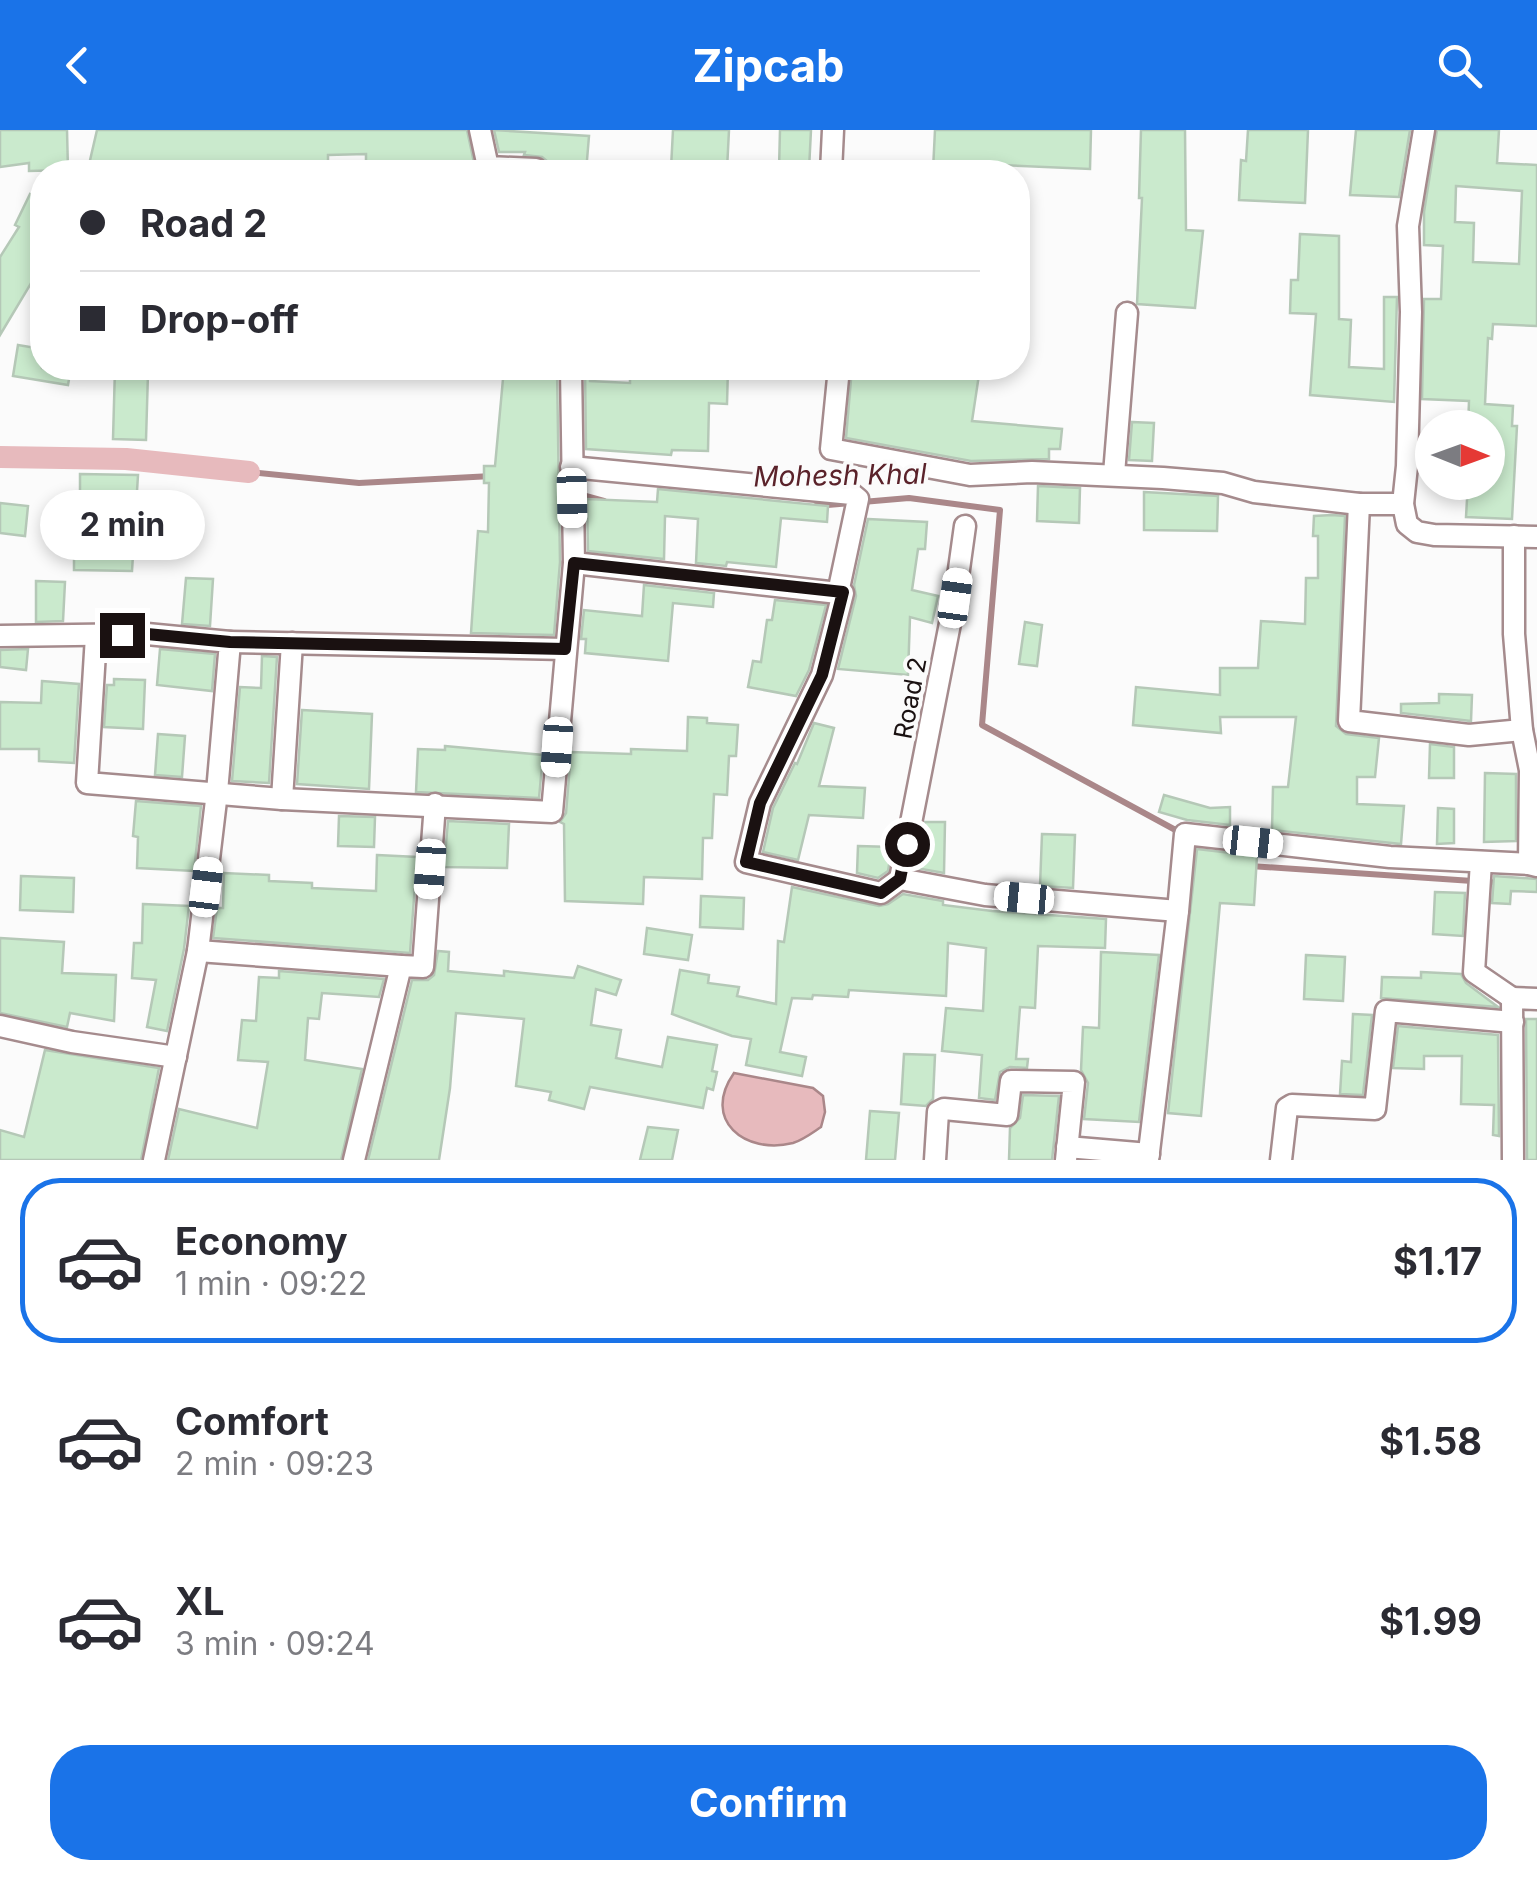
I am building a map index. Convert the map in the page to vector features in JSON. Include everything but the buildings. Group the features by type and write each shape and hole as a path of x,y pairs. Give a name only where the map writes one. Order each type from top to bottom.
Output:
{"street":[{"path":"480,130 486,160"},
{"path":"832,160 834,130"},
{"path":"1424,130 1408,226 1411,312 1403,504 1406,524 1417,532 1537,536"},
{"path":"1114,474 1127,313"},
{"path":"96,636 87,783 282,800 552,812 574,563 571,380"},
{"path":"838,380 831,449 970,475 1114,474 1223,484 1254,492 1359,504 1403,504"},
{"path":"571,466 852,494 858,500 838,592"},
{"path":"1359,504 1349,722 1469,735 1522,730"},
{"name":"Road 2","path":"900,879 955,598 965,526"},
{"path":"934,1160 938,1112 1007,1116 1011,1081 1074,1082 1066,1153 1149,1157 1185,834 1390,857 1533,865 1530,770 1522,730 1514,634 1514,536"},
{"path":"574,563 843,592 822,675 760,803 746,862 881,893 900,879 985,895 1178,911"},
{"path":"0,636 147,634 230,642 565,649"},
{"path":"158,1159 198,951 230,642"},
{"path":"282,800 292,643"},
{"path":"198,951 423,967 435,804"},
{"path":"1481,862 1474,972 1512,998 1537,999"},
{"path":"354,1160 401,966"},
{"path":"1512,998 1513,1160"},
{"path":"1281,1160 1287,1108 1375,1109 1386,1011 1513,1022"},
{"path":"0,1026 72,1042 176,1057"}],"shaded area":[{"path":"734,1073 813,1088 823,1096 825,1112 821,1127 793,1143 759,1144 745,1139 733,1130 723,1105"}],"waterway":[{"name":"Mohesh Khal","path":"0,457 126,459 249,472"},
{"name":"Mohesh Khal","path":"249,472 359,483 492,476"},
{"name":"Mohesh Khal","path":"553,487 604,501"},
{"name":"Mohesh Khal","path":"816,506 909,498 1000,510 982,725 1181,833"},
{"name":"Mohesh Khal","path":"1250,866 1502,883"}],"route":[{"path":"122,635 230,642 565,649 574,563 843,592 822,675 760,803 746,862 881,893 900,879 907,844"}]}
